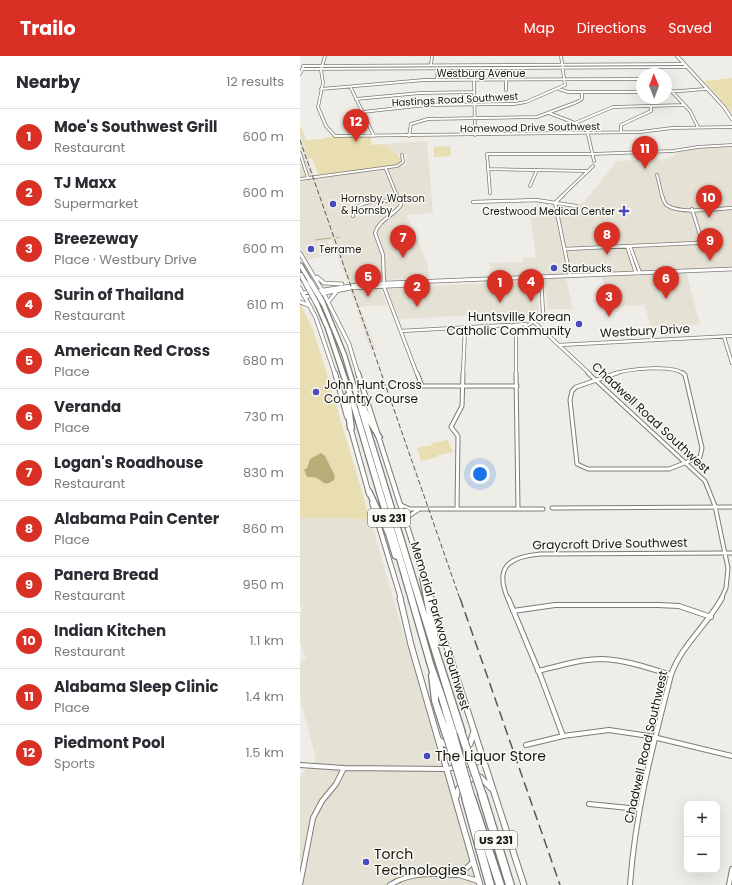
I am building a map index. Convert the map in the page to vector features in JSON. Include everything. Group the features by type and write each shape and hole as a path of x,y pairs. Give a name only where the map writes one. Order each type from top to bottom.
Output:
{"highway":[{"name":"Memorial Parkway Southwest","path":"300,264 308,281 323,303 340,343 428,631 439,659 510,885"},
{"name":"Memorial Parkway Southwest","path":"300,274 308,281"},
{"name":"Memorial Parkway Southwest","path":"323,303 430,663 435,701 450,735 469,797"},
{"path":"346,383 351,429"},
{"path":"354,390 378,437"},
{"path":"368,491 389,534 399,566 405,575"},
{"path":"423,577 439,659"},
{"path":"469,797 490,885"},
{"name":"US 231","path":"469,797 500,885"}],"main road":[{"path":"677,56 724,107 732,119"},
{"path":"300,253 323,291 323,303"},
{"path":"323,291 383,285 436,282 732,269"},
{"path":"311,272 319,280 328,284 383,285"},
{"path":"364,284 319,284 311,287 300,288 310,306 328,350 368,491 399,592 411,645 480,883"},
{"path":"303,295 350,285"},
{"path":"323,303 334,293 340,290"},
{"path":"310,306 312,302 322,299 323,303 349,344 423,577 524,885"},
{"path":"438,739 443,744 448,746 461,748 469,745 473,740 474,730"},
{"path":"456,799 457,789 464,781 471,778 480,777 492,790"}],"street":[{"path":"321,89 324,77 321,69 326,56"},
{"path":"431,65 432,56"},
{"path":"558,89 565,84 561,56"},
{"path":"300,63 303,66 683,64"},
{"path":"300,74 303,66"},
{"path":"302,69 686,67"},
{"path":"438,69 438,80"},
{"name":"Westburg Avenue","path":"321,89 351,88 438,80 636,79"},
{"path":"474,80 476,135"},
{"path":"506,80 506,90"},
{"path":"351,88 374,136"},
{"name":"Homewood Drive Southwest","path":"321,89 318,104 329,132 335,136 587,133 698,127 732,127"},
{"path":"558,89 568,92 582,93 636,92"},
{"name":"Hastings Road Southwest","path":"362,112 420,106 521,103 558,89"},
{"path":"673,92 706,89"},
{"path":"356,99 420,92 474,92"},
{"path":"673,92 690,112 698,127"},
{"path":"408,136 410,125 421,120 537,117 582,99 582,93"},
{"path":"621,132 621,125 651,111 651,106"},
{"path":"575,123 613,107 684,106"},
{"path":"549,113 584,128 587,133 594,161"},
{"path":"490,192 487,154 492,153 592,154 673,151 698,147 732,145"},
{"path":"300,153 308,178"},
{"path":"300,179 386,169 401,164 404,159 402,155"},
{"path":"555,203 593,166"},
{"path":"386,169 401,201 401,205 399,210 378,225 375,232 383,255 383,285 422,386 517,386"},
{"path":"488,169 588,171"},
{"path":"530,186 537,170"},
{"path":"300,179 306,172"},
{"path":"657,175 665,204 677,209 732,208"},
{"path":"473,202 536,200 576,206"},
{"path":"353,216 353,210 360,204 401,201"},
{"path":"555,203 570,276"},
{"path":"565,249 699,242 701,238 692,209"},
{"path":"627,246 636,273"},
{"path":"630,246 640,273"},
{"path":"518,509 517,334 522,327 534,322 541,316 543,311 540,277"},
{"path":"300,298 303,295"},
{"path":"300,302 310,306"},
{"name":"Chadwell Road Southwest","path":"534,322 705,481 709,487 716,507 725,553 728,578 722,596 711,617 679,657 671,675 639,809 631,858 630,885"},
{"path":"401,331 529,324"},
{"path":"508,325 522,327"},
{"path":"508,325 517,334"},
{"path":"457,509 458,436 451,427 451,424 461,414 464,386 465,328"},
{"name":"Westbury Drive","path":"559,345 732,336"},
{"path":"724,337 732,363"},
{"path":"675,369 682,372 685,375 702,448 700,457 687,463 669,469 624,470 588,469 577,464 570,400 576,387 596,379 628,370 675,369"},
{"path":"401,505 410,509 543,508"},
{"path":"552,508 732,507"},
{"path":"406,520 413,512 420,509"},
{"name":"Graycroft Drive Southwest","path":"563,736 502,581 502,573 506,565 512,559 525,555 732,553"},
{"path":"513,611 555,605 658,605 679,606 711,617"},
{"path":"538,671 588,660 610,660 634,664 671,675"},
{"path":"526,745 563,736 609,730 623,731 732,756"},
{"path":"301,766 447,769 484,762"},
{"path":"300,885 312,818 322,801 336,784 344,768"},
{"path":"589,804 639,809"},
{"path":"459,875 473,862"},
{"path":"730,885 732,869"},
{"path":"390,885 403,877 417,874 459,875 480,883"}],"shaded area":[{"path":"732,78 732,113 704,81"},
{"path":"300,125 306,140 322,139 333,136 371,137 371,145 384,144 384,146 398,154 397,155 402,161 394,166 319,176 312,158 308,158 300,131"},
{"path":"300,131 303,140 314,176 300,178"},
{"path":"427,141 433,213 406,215 427,262 429,278 377,280 387,305 360,307 376,349 370,349 350,289 355,289 353,283 348,283 332,240 328,241 332,254 307,260 300,248 300,180 406,166 407,154 398,154 384,146 384,144"},
{"path":"732,145 732,270 686,272 700,324 651,327 644,305 610,307 602,276 649,274 492,280 490,263 523,262 523,258 536,257 529,209 573,207 584,202 617,161 668,159 678,152 698,148"},
{"path":"450,146 451,156 434,157 434,147"},
{"path":"566,278 573,309 548,309 545,279"},
{"path":"537,281 539,312 399,319 386,288"},
{"name":"John Hunt Cross Country Course","path":"300,303 313,330 370,519 300,518"},
{"path":"448,440 453,452 421,461 417,448"},
{"path":"321,453 325,456 335,476 334,480 328,483 324,483 317,478 307,477 304,470 307,468 310,459"},
{"path":"300,518 370,519 477,885 300,885 300,776 316,759 300,699 300,661 306,658 300,642 300,612 303,607 300,606"}],"waterway":[{"path":"315,240 331,238"}],"railway":[{"path":"300,140 460,599"},
{"path":"460,598 560,885"}],"place":[{"name":"Piedmont Pool","path":"356,142"},
{"name":"Alabama Sleep Clinic","path":"645,169"},
{"name":"Hornsby, Watson & Hornsby","path":"333,204"},
{"name":"Crestwood Medical Center","path":"624,211"},
{"name":"Indian Kitchen","path":"709,218"},
{"name":"Terrame","path":"311,249"},
{"name":"Alabama Pain Center","path":"607,255"},
{"name":"Logan's Roadhouse","path":"403,258"},
{"name":"Panera Bread","path":"710,261"},
{"name":"Starbucks","path":"554,268"},
{"name":"American Red Cross","path":"368,297"},
{"name":"Veranda","path":"666,299"},
{"name":"Surin of Thailand","path":"531,302"},
{"name":"Moe's Southwest Grill","path":"500,303"},
{"name":"TJ Maxx","path":"417,307"},
{"name":"Breezeway","path":"609,317"},
{"name":"Huntsville Korean Catholic Community","path":"579,324"},
{"name":"John Hunt Cross Country Course","path":"316,392"},
{"name":"The Liquor Store","path":"427,756"},
{"name":"Torch Technologies","path":"366,862"}]}
